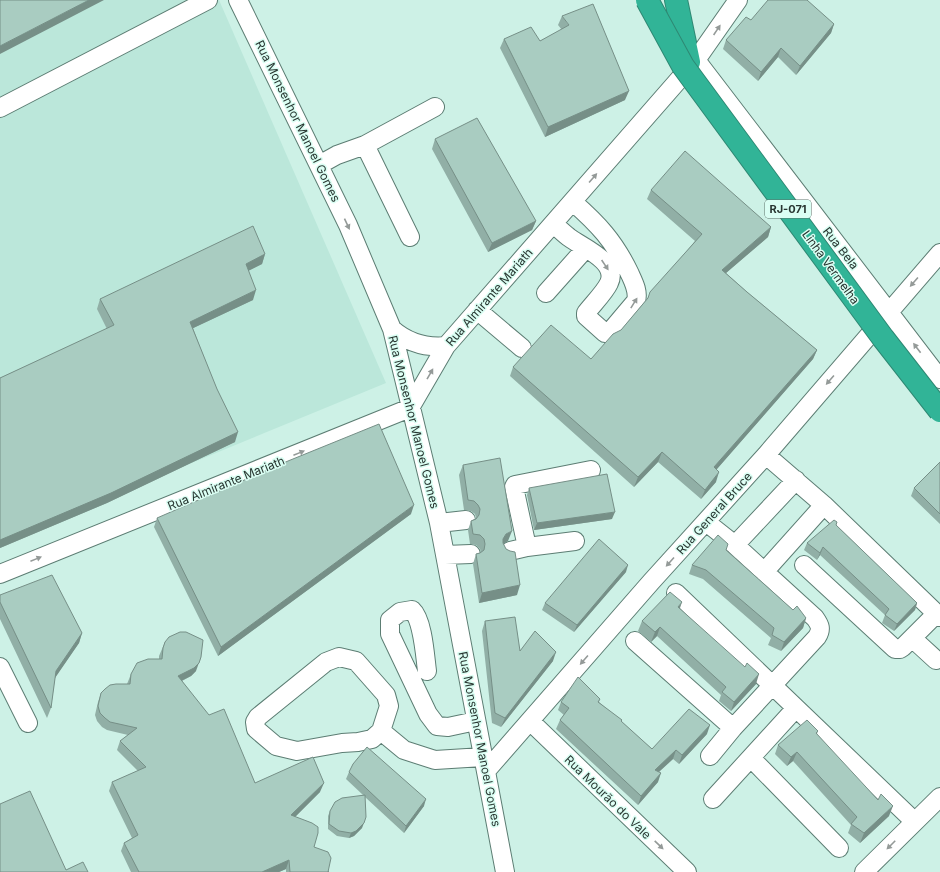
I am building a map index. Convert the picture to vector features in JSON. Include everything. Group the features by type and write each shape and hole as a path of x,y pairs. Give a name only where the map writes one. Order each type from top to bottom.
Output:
{"highway":[{"name":"Linha Vermelha","path":"647,0 683,66 879,332 940,412"},
{"name":"Linha Vermelha","path":"655,0 693,61 886,332 940,400"},
{"path":"676,0 693,61"}],"street":[{"path":"0,108 208,0"},
{"name":"Rua Monsenhor Manoel Gomes","path":"238,0 348,225 392,329 446,555 505,872"},
{"name":"Rua Almirante Mariath","path":"0,574 410,408 446,346 693,61 738,0"},
{"name":"Rua Bela","path":"693,61 889,311 940,379"},
{"path":"319,164 365,145 435,107"},
{"path":"365,145 410,237"},
{"path":"553,224 570,238 599,256 610,271 609,283 586,313 586,316 605,333 609,333 636,301 638,295 632,278 606,233 572,202"},
{"path":"546,293 586,248"},
{"name":"Rua General Bruce","path":"485,764 530,721 766,455 940,253"},
{"path":"477,310 522,348"},
{"path":"392,329 400,336 419,345 446,346"},
{"path":"766,455 824,505 938,615 903,647 900,649 895,649 804,565"},
{"path":"527,547 512,514 515,485 592,470"},
{"path":"735,545 796,480"},
{"path":"764,572 824,505"},
{"path":"439,523 466,520"},
{"path":"706,522 735,545 815,618 820,628 818,637 772,684 710,756"},
{"path":"510,550 576,541"},
{"path":"446,555 471,554"},
{"path":"676,592 914,821"},
{"path":"427,671 419,623 416,614 412,610 400,612 390,620 390,634 428,714 437,726 448,727 476,721"},
{"path":"912,638 936,660"},
{"path":"635,641 733,728"},
{"path":"339,657 356,661 386,695 389,706 381,731 372,739 296,751 276,746 256,729 255,722 258,717 326,662 339,657"},
{"path":"0,667 28,723"},
{"path":"713,799 796,708"},
{"name":"Rua Mourão do Vale","path":"530,721 687,872"},
{"path":"381,731 404,750 435,760 485,764"},
{"path":"751,758 839,848"},
{"path":"864,872 940,796"}],"shaded area":[{"path":"0,0 219,0 386,383 0,542"}],"building":[{"path":"0,0 89,0 0,46"},
{"path":"768,0 807,0 834,24 800,66 781,48 761,72 726,40 746,17 751,20"},
{"path":"593,4 629,91 548,127 504,39 531,27 540,41 569,25 562,16"},
{"path":"477,118 536,221 492,243 435,139"},
{"path":"685,151 771,227 722,270 817,350 714,467 719,472 705,490 662,452 638,477 513,367 551,325 591,359 613,334 621,330 648,298 650,292 702,234 651,190"},
{"path":"253,226 265,254 246,264 256,290 190,322 217,389 238,432 111,493 0,540 0,378 114,325 100,299"},
{"path":"379,424 414,505 221,647 157,518 288,461"},
{"path":"500,458 512,531 506,534 503,539 503,543 506,549 515,552 520,585 482,593 476,554 484,550 485,544 484,539 480,535 473,534 471,521 476,519 479,515 480,509 474,501 468,500 463,465"},
{"path":"940,462 940,514 914,488"},
{"path":"607,474 615,512 537,523 529,488"},
{"path":"834,520 837,522 836,525 917,603 897,624 885,615 889,609 823,547 820,553 807,543"},
{"path":"718,535 728,544 726,550 793,610 797,606 806,618 784,642 772,635 774,628 706,570 692,565"},
{"path":"599,539 628,565 577,625 545,603"},
{"path":"52,575 82,633 56,671 51,708 0,602 0,595"},
{"path":"670,592 682,602 678,607 745,667 747,663 759,674 734,702 722,692 726,687 660,627 655,632 642,621"},
{"path":"515,617 520,651 535,631 556,652 505,718 495,713 485,621"},
{"path":"180,632 186,632 203,640 199,663 194,668 178,676 209,715 224,709 255,783 313,757 324,783 291,815 312,823 318,827 314,847 328,852 331,858 328,872 290,872 289,860 262,872 139,872 124,843 138,835 112,782 146,767 120,741 137,728 110,722 100,713 98,706 101,693 110,685 130,684 131,674 137,663 148,659 162,659 165,642 169,637"},
{"path":"578,677 600,699 598,702 622,720 621,721 652,749 689,709 710,725 682,755 676,750 655,770 661,773 641,796 560,720 569,708 561,702"},
{"path":"807,720 818,731 816,733 878,800 881,794 893,806 864,833 851,824 857,817 797,752 791,757 778,745"},
{"path":"367,747 426,799 406,826 349,772 353,764"},
{"path":"30,791 66,870 83,862 88,872 0,872 0,804"},
{"path":"365,795 366,817 364,823 356,831 351,833 339,831 329,824 330,811 335,802 342,798"}]}
